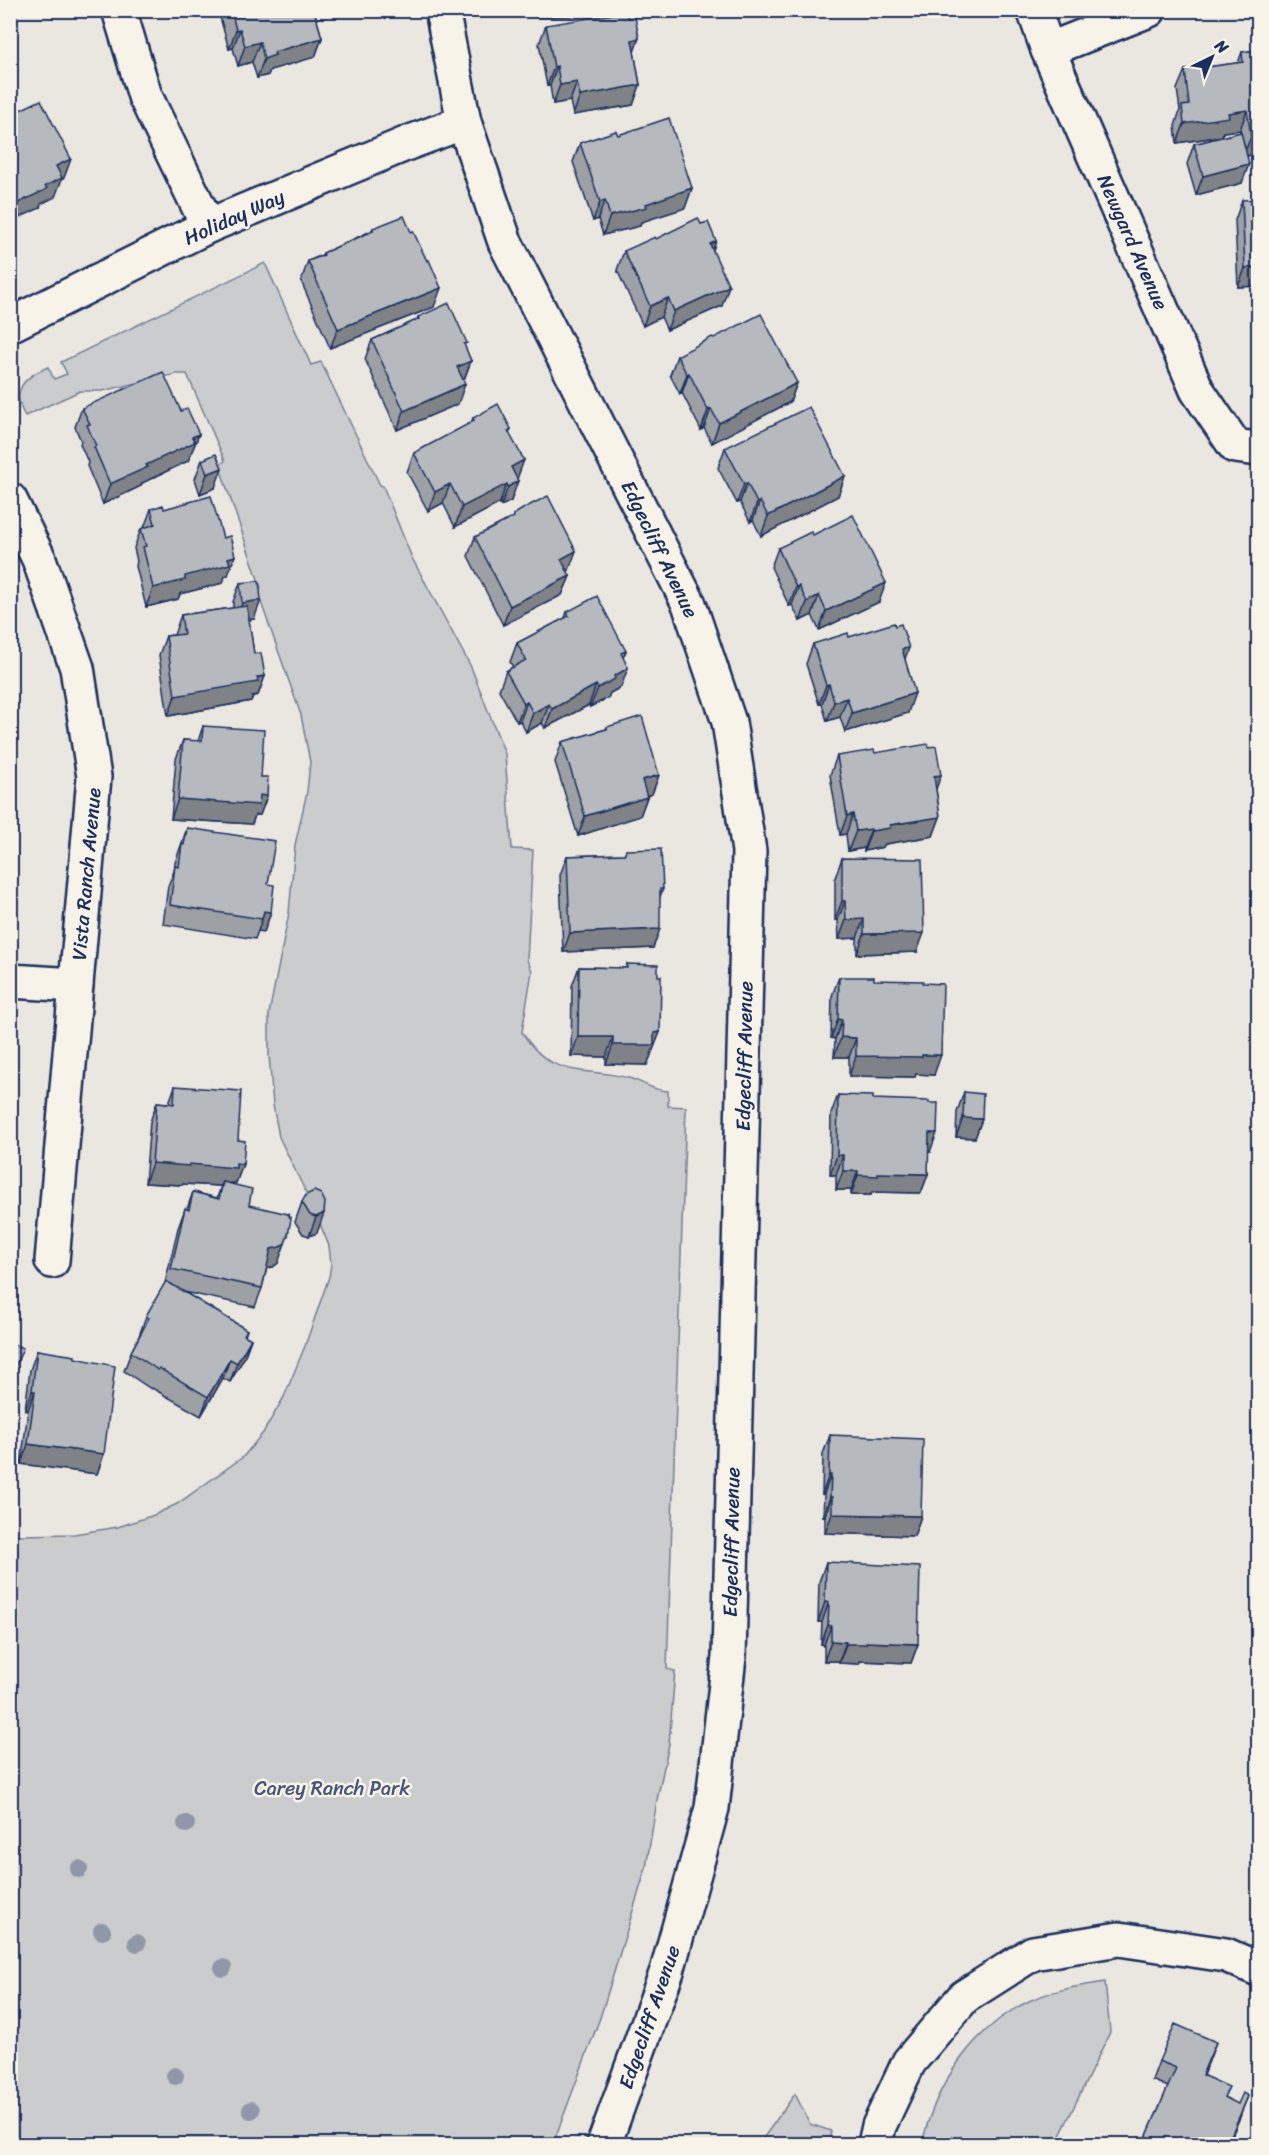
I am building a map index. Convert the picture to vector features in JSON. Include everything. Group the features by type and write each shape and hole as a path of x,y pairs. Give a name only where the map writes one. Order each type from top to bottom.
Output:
{"street":[{"path":"119,10 145,96 208,226"},
{"name":"Edgecliff Avenue","path":"442,10 464,122 505,242 689,604 729,722 749,851 729,1657 712,1808 667,1971 604,2145"},
{"name":"Newgard Avenue","path":"1034,10 1048,50 1197,390 1235,446 1258,449"},
{"path":"1048,50 1149,10"},
{"name":"Holiday Way","path":"10,325 208,226 464,122"},
{"name":"Vista Ranch Avenue","path":"10,500 39,559 77,668 94,777 52,1261"},
{"path":"10,981 76,985"},
{"path":"875,2145 879,2126 909,2062 964,1997 1033,1953 1119,1939 1226,1955 1258,1969"}],"green space":[{"name":"Carey Ranch Park","path":"265,263 311,365 321,362 380,485 383,486 412,558 471,667 505,754 512,849 533,850 527,960 532,971 522,1032 533,1048 557,1065 629,1078 653,1088 668,1091 668,1106 686,1107 667,1669 675,1671 669,1744 646,1868 600,2018 553,2144 11,2144 10,1533 21,1535 74,1534 118,1527 154,1515 177,1504 243,1457 263,1433 284,1397 305,1346 329,1277 331,1264 329,1246 314,1209 279,1137 273,1105 269,1054 269,1014 289,913 295,845 307,792 310,762 301,715 257,591 261,588 219,465 225,461 187,374 177,374 102,391 80,391 25,416 19,392 32,375 48,367 54,379 67,374 61,362"},
{"path":"1105,1982 1110,2032 1056,2144 922,2144 936,2101 947,2080 959,2060 990,2026 1009,2012 1038,1997"},
{"path":"795,2094 810,2124 831,2131 828,2144 759,2144"}],"building":[{"path":"231,10 314,10 322,38 274,52 275,55 264,59 260,42 245,46 240,29 236,30"},
{"path":"626,12 628,18 635,17 639,38 632,40 640,85 580,96 577,82 560,85 546,25"},
{"path":"1258,50 1258,136 1251,137 1247,110 1228,113 1229,117 1184,124 1182,106 1189,105 1185,70 1243,62 1242,52"},
{"path":"10,96 18,111 41,100 71,159 56,166 62,178 45,186 47,189 10,207"},
{"path":"669,118 692,188 646,204 647,207 610,216 605,200 600,202 580,143 616,131 618,135"},
{"path":"1241,132 1249,164 1203,176 1194,144"},
{"path":"1258,199 1258,267 1245,268 1242,200"},
{"path":"404,216 427,261 429,260 441,288 338,329 308,261 373,231 373,228"},
{"path":"698,218 701,224 708,222 716,241 710,244 729,286 674,311 668,298 650,306 624,251 655,237 656,239"},
{"path":"449,303 467,343 464,344 471,361 457,367 465,384 404,411 372,340"},
{"path":"761,314 797,383 719,423 711,409 708,410 689,373 687,374 677,356"},
{"path":"163,372 181,411 187,408 199,434 192,437 195,442 110,484 94,447 96,446 87,425 90,424 82,408"},
{"path":"498,404 511,429 508,431 524,460 511,467 518,481 508,487 507,484 462,507 450,484 435,492 414,453 474,421 473,418"},
{"path":"809,407 845,476 768,516 760,501 757,503 747,483 744,484 725,448"},
{"path":"216,454 222,468 207,474 202,460"},
{"path":"211,496 223,538 230,536 235,556 228,558 230,564 185,576 185,580 153,588 141,529 155,524 151,509 163,505 164,509"},
{"path":"548,496 576,551 561,559 570,576 510,606 475,537"},
{"path":"853,515 886,583 826,611 819,595 807,602 799,586 796,587 778,548 811,532 813,535"},
{"path":"259,581 261,600 242,603 240,583"},
{"path":"597,596 626,651 621,653 628,668 614,676 615,679 598,688 596,685 552,709 549,704 533,713 527,702 524,703 506,671 526,660 517,643 569,616 567,612"},
{"path":"247,606 254,654 261,653 265,676 257,677 258,682 175,696 166,636 184,634 181,615"},
{"path":"894,623 895,626 901,624 909,648 902,649 915,693 852,713 847,698 834,702 813,644 848,633 849,637"},
{"path":"642,716 659,775 642,780 647,797 585,816 562,742"},
{"path":"203,726 264,730 261,777 268,777 267,796 260,795 259,805 178,799 183,740 202,741"},
{"path":"928,744 929,747 936,746 941,775 934,776 940,817 890,825 890,828 856,831 853,814 847,816 837,756 874,750 875,753"},
{"path":"187,828 275,841 268,884 274,885 271,912 264,911 262,919 170,905 175,866 179,867"},
{"path":"661,849 663,889 660,889 660,929 570,933 567,856 625,854 626,850"},
{"path":"842,858 922,859 924,933 864,934 864,919 846,920 845,901 842,901"},
{"path":"627,964 658,965 658,976 661,976 660,1032 654,1033 654,1045 613,1045 613,1037 578,1037 579,967 627,968"},
{"path":"839,977 874,977 874,980 923,981 923,983 943,984 941,1055 856,1056 856,1038 841,1037 842,1020 838,1019"},
{"path":"175,1086 241,1091 238,1140 245,1141 243,1164 236,1163 236,1168 152,1163 157,1102 174,1104"},
{"path":"964,1092 983,1094 982,1119 963,1118"},
{"path":"838,1095 938,1103 937,1133 929,1133 928,1174 878,1173 878,1176 858,1175 858,1171 843,1171 843,1155 837,1155"},
{"path":"223,1182 252,1189 249,1205 288,1214 291,1219 285,1243 271,1249 262,1288 171,1269 185,1208 189,1210 193,1192 219,1199"},
{"path":"314,1191 321,1194 325,1202 324,1213 316,1217 310,1215 302,1202 306,1195"},
{"path":"166,1281 247,1330 244,1335 251,1339 237,1363 230,1359 208,1397 159,1368 158,1370 131,1352 149,1318 146,1316"},
{"path":"10,1343 23,1348 10,1380"},
{"path":"37,1350 115,1366 104,1454 28,1444 35,1391 32,1391"},
{"path":"830,1435 923,1439 921,1516 832,1514 831,1475 829,1475"},
{"path":"826,1562 920,1567 918,1644 866,1642 866,1644 846,1644 846,1642 831,1641 831,1626 828,1625 829,1602 825,1602"},
{"path":"1175,2024 1216,2042 1202,2075 1229,2087 1224,2097 1238,2104 1243,2093 1248,2096 1227,2145 1143,2145 1176,2068 1159,2061"},
{"path":"1258,2128 1258,2145 1248,2144 1252,2138 1254,2139"}]}
